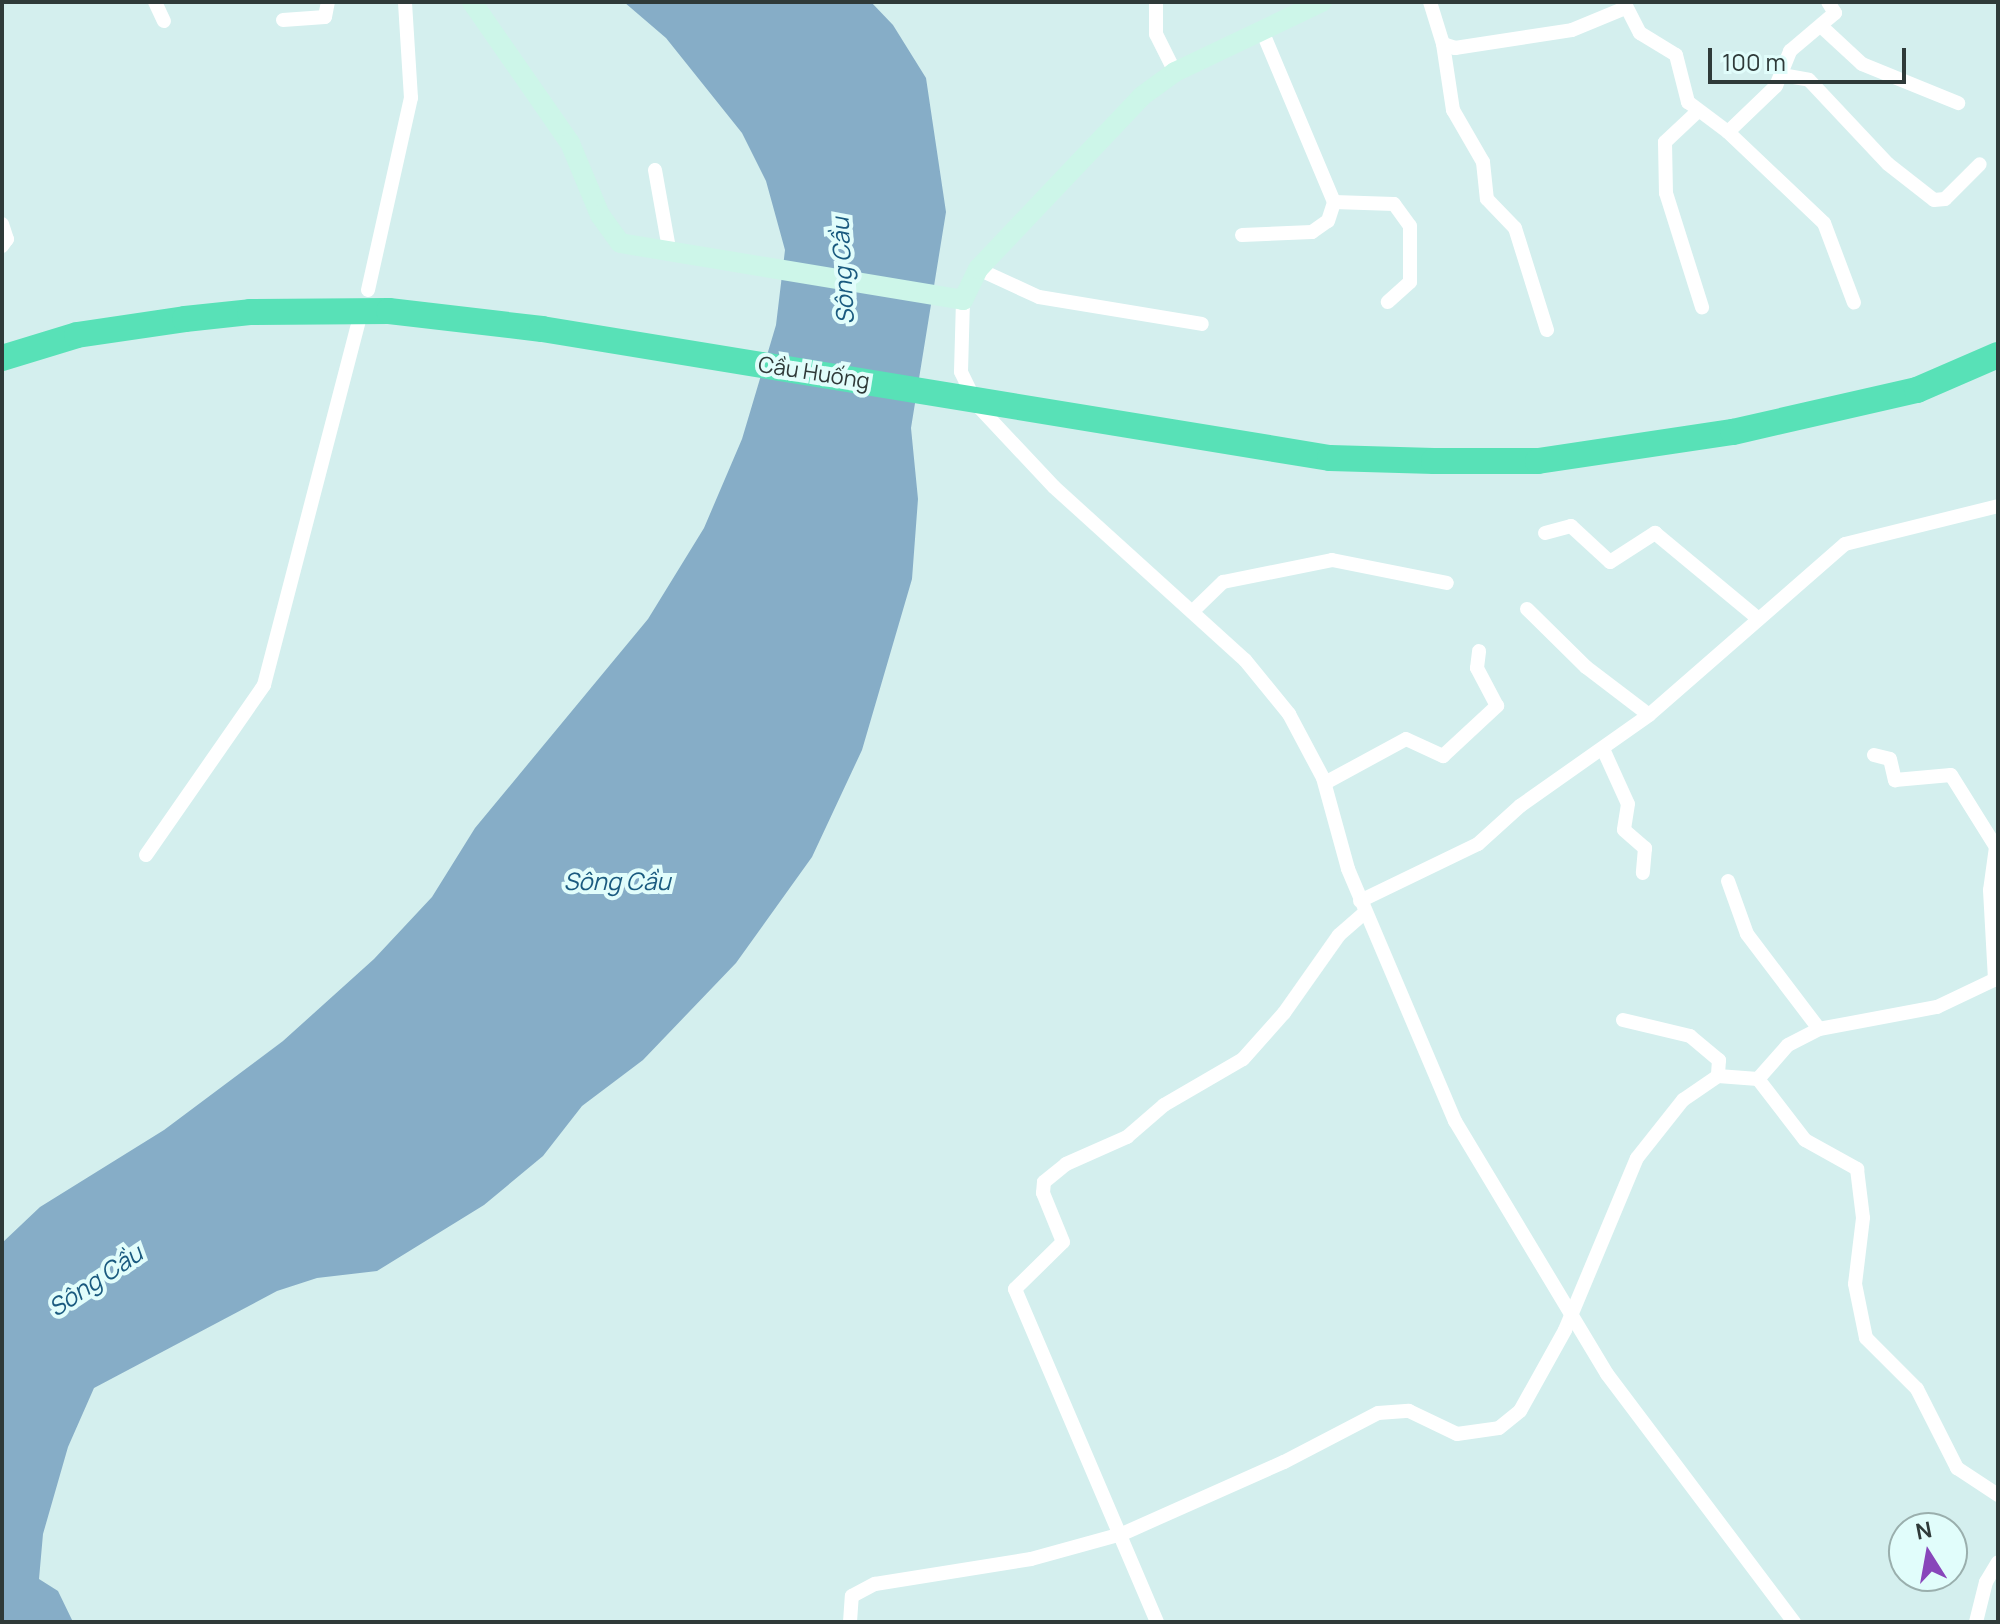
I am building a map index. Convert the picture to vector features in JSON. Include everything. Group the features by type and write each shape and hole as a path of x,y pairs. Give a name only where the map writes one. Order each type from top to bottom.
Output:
{"highway":[{"path":"2,343 72,322 297,295 418,301 612,334"},
{"path":"2,358 77,335 250,312 389,311 612,334"},
{"name":"Cầu Huống","path":"612,334 1017,401"},
{"path":"1017,401 1331,445 1536,447 1748,415 1912,377 1998,341"},
{"path":"1017,401 1330,458 1538,461 1733,432 1902,394 1998,355"}],"street":[{"path":"155,2 164,21"},
{"path":"283,20 325,17 328,2"},
{"path":"368,290 413,83 405,2"},
{"path":"472,2 570,143 612,236 632,248 956,299"},
{"path":"1156,2 1156,34 1175,72"},
{"path":"1322,2 1175,72 1142,96 1080,157 978,269 956,299 961,372 977,405 1065,498 1193,611 1271,691 1325,783 1363,906 1455,1121 1569,1316 1794,1622"},
{"path":"1430,2 1443,44 1453,110 1483,162 1487,199 1515,228 1547,330"},
{"path":"1728,132 1782,75 1790,51 1835,13 1828,2"},
{"path":"1443,44 1455,48 1572,30 1624,5 1640,33 1676,55 1683,92 1697,112 1728,132 1824,223 1854,303"},
{"path":"1822,27 1862,64 1958,103"},
{"path":"1242,235 1312,232 1328,221 1334,202 1262,31"},
{"path":"1782,75 1809,80 1888,164 1934,200 1945,199 1980,164"},
{"path":"1697,112 1665,142 1666,193 1702,307"},
{"path":"655,170 670,254"},
{"path":"1334,202 1385,201 1400,209 1410,226 1410,282 1388,302"},
{"path":"2,224 7,239 2,246"},
{"path":"978,269 1039,297 1202,324"},
{"path":"146,855 264,685 359,319"},
{"path":"1157,1622 1015,1289 1063,1242 1043,1193 1044,1182 1066,1164 1127,1137 1171,1100 1243,1059 1284,1013 1363,906 1478,844 1520,806 1649,715 1695,671 1748,634 1756,617 1845,544 1998,506"},
{"path":"1545,533 1571,526 1610,562 1655,533 1756,617"},
{"path":"1193,611 1223,582 1332,560 1447,583"},
{"path":"1527,609 1586,667 1649,715"},
{"path":"1325,783 1406,739 1443,756 1497,706 1477,668 1479,651"},
{"path":"1603,749 1629,808 1624,830 1645,848 1643,873"},
{"path":"1758,1079 1788,1045 1819,1029 1937,1007 1996,979 1990,890 1996,847 1951,775 1895,780 1890,759 1874,755"},
{"path":"1728,881 1747,934 1819,1029"},
{"path":"1623,1020 1690,1036 1719,1060 1718,1076"},
{"path":"850,1622 852,1596 875,1584 1031,1559 1122,1534 1284,1462 1378,1413 1409,1411 1457,1434 1499,1428 1520,1411 1569,1316 1637,1158 1683,1100 1718,1076 1758,1079 1805,1140 1857,1169 1863,1218 1855,1284 1866,1338 1917,1389 1957,1468 1998,1495"},
{"path":"1976,1622 1986,1582 1998,1562"}],"water":[{"name":"Sông Cầu","path":"624,2 871,2 893,25 926,78 946,212 911,428 918,499 912,579 862,750 812,857 736,963 643,1060 582,1106 543,1156 484,1205 377,1271 317,1278 277,1291 94,1388 68,1447 43,1534 39,1579 58,1591 73,1622 2,1622 2,1243 40,1207 164,1130 283,1041 374,959 432,897 475,828 648,619 704,528 742,439 776,325 785,250 766,181 742,133 666,38"}]}
